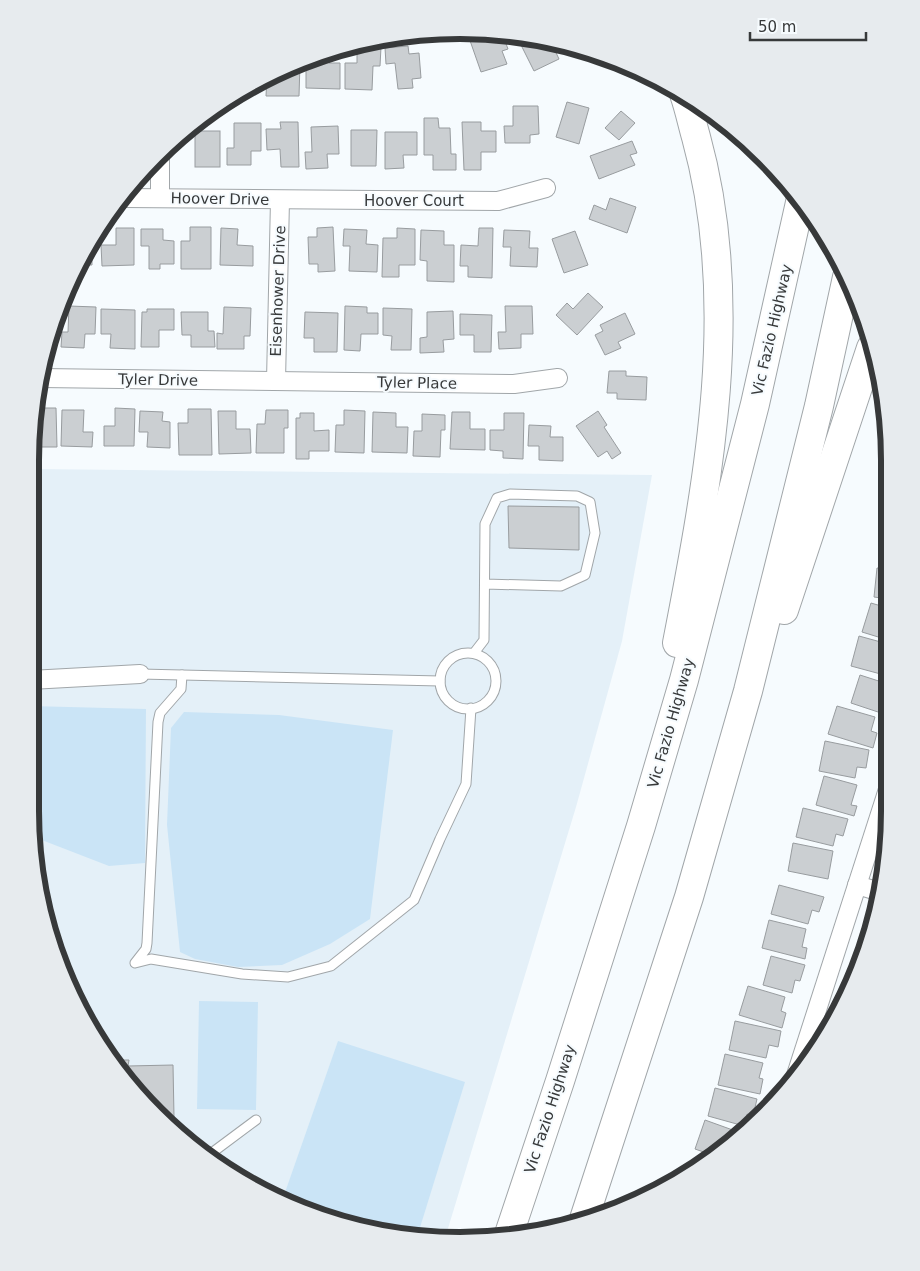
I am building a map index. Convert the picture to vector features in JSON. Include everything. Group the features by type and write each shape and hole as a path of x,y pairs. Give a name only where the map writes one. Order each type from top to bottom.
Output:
{"highway":[{"path":"641,826 697,541 704,492 717,361 719,307 717,254 712,210 704,165 687,106"},
{"name":"Vic Fazio Highway","path":"511,1229 641,826 706,600 756,404 798,210"},
{"path":"586,1213 689,897 748,691 818,406 844,287"},
{"path":"748,691 778,627 868,356"}],"street":[{"name":"Hoover Drive","path":"160,164 160,198"},
{"name":"Hoover Court","path":"280,200 498,201 546,188"},
{"name":"Hoover Drive","path":"131,198 280,200"},
{"name":"Eisenhower Drive","path":"276,381 280,200"},
{"name":"Tyler Drive","path":"47,378 276,381"},
{"name":"Tyler Place","path":"276,381 514,384 558,378"},
{"path":"39,680 140,674"},
{"path":"806,1051 881,811"},
{"path":"857,885 874,890"}],"lane":[{"path":"474,653 484,640 486,524 497,498 510,494 577,496 590,502 595,533 585,575 561,586 485,584"},
{"path":"474,653 490,663 495,672 495,691 490,699 482,705 470,708 454,705 442,691 440,681 445,665 458,655 474,653"},
{"path":"140,674 440,681"},
{"path":"182,675 181,689 160,713 158,722 147,942 146,950 135,963 151,959 242,974 288,977 331,966 414,900 466,784 470,708"},
{"path":"213,1152 256,1120"}],"shaded area":[{"path":"39,469 652,475 622,641 576,807 447,1232 405,1229 351,1218 299,1200 249,1176 182,1128 143,1089 126,1067 95,1022 82,997 61,946 53,920 42,866 39,811"},
{"path":"39,706 146,709 145,863 109,866 40,839"},
{"path":"184,712 279,715 393,730 370,919 330,944 282,965 238,967 195,959 180,952 167,825 171,728"},
{"path":"199,1001 258,1002 256,1110 197,1109"},
{"path":"338,1041 465,1082 419,1230 351,1218 285,1194"}],"building":[{"path":"470,39 505,41 508,49 502,51 507,64 481,72"},
{"path":"520,43 555,50 559,59 534,71"},
{"path":"408,46 409,54 419,53 421,78 412,79 413,88 398,89 395,63 386,64 385,48"},
{"path":"381,47 380,66 373,66 372,90 345,89 345,63 357,63 357,52"},
{"path":"329,60 329,63 340,63 340,89 306,88 306,68"},
{"path":"300,71 299,96 266,96 267,86"},
{"path":"567,102 589,108 579,144 556,137"},
{"path":"513,106 538,106 539,134 530,135 530,143 505,143 504,126 513,126"},
{"path":"621,111 635,123 619,140 605,128"},
{"path":"424,118 438,118 439,128 450,128 451,154 456,154 456,170 433,170 433,155 424,155"},
{"path":"280,122 298,122 299,167 281,167 280,149 267,150 266,129 281,129"},
{"path":"462,122 481,122 481,131 496,131 496,152 481,152 481,170 464,170"},
{"path":"234,123 261,123 261,151 251,151 251,165 227,165 227,148 234,148"},
{"path":"338,126 339,154 327,154 328,168 306,169 305,152 312,152 311,127"},
{"path":"351,130 377,130 376,166 351,166"},
{"path":"198,131 220,131 220,167 195,167 195,133"},
{"path":"385,132 417,132 417,155 403,155 404,168 385,169"},
{"path":"632,141 637,153 630,155 635,165 599,179 590,156"},
{"path":"610,198 636,207 627,233 589,219 594,205 606,210"},
{"path":"190,227 211,227 211,269 181,269 181,241 190,241"},
{"path":"333,227 335,271 318,272 318,264 309,264 308,237 317,237 317,228"},
{"path":"116,228 134,228 134,265 102,266 101,245 116,245"},
{"path":"221,228 238,229 237,245 253,246 253,266 220,265"},
{"path":"397,228 415,229 415,265 399,265 399,277 382,277 383,238 397,238"},
{"path":"479,228 493,228 492,278 468,277 468,266 460,266 461,245 478,246"},
{"path":"141,229 163,229 163,240 174,241 174,264 160,264 160,269 149,269 149,246 141,246"},
{"path":"344,229 367,230 366,244 378,245 377,272 349,271 350,246 343,246"},
{"path":"421,230 444,231 444,245 454,245 454,282 427,281 427,261 420,260"},
{"path":"504,230 530,231 529,248 538,248 537,267 510,266 511,247 503,247"},
{"path":"575,231 588,265 564,273 552,239"},
{"path":"92,255 92,265 87,265"},
{"path":"588,293 603,307 577,335 556,315 567,303 573,309"},
{"path":"69,306 96,307 95,334 85,334 84,348 61,347 62,332 68,332"},
{"path":"345,306 367,307 367,313 378,313 378,334 361,334 360,351 344,350"},
{"path":"505,306 532,306 533,334 521,334 521,348 499,349 498,332 506,332"},
{"path":"224,307 251,308 250,336 244,336 244,349 217,349 217,333 223,334"},
{"path":"383,308 412,309 411,350 391,350 392,336 383,335"},
{"path":"101,309 135,310 135,349 110,348 111,334 101,334"},
{"path":"147,309 174,309 174,330 159,330 159,347 141,347 142,312 147,312"},
{"path":"453,311 454,339 443,340 444,352 420,353 420,338 427,337 427,312"},
{"path":"181,312 208,312 208,331 214,331 215,347 191,347 191,335 182,335"},
{"path":"305,312 338,313 337,352 314,352 314,338 304,338"},
{"path":"625,313 635,334 618,342 621,348 605,355 595,335 603,331 600,325"},
{"path":"460,314 492,315 491,352 474,352 474,335 460,335"},
{"path":"609,371 626,371 626,376 647,377 646,400 617,399 617,393 607,393"},
{"path":"42,408 56,408 57,447 39,447"},
{"path":"115,408 135,409 134,446 104,446 104,426 115,426"},
{"path":"188,409 211,409 212,455 179,455 178,423 188,423"},
{"path":"62,410 84,410 83,432 93,432 92,447 61,446"},
{"path":"266,410 288,410 288,428 284,428 284,453 256,453 257,424 265,424"},
{"path":"344,410 365,411 364,453 335,452 336,425 344,425"},
{"path":"140,411 163,412 162,421 170,422 170,448 147,447 148,432 139,432"},
{"path":"218,411 236,411 236,429 250,429 251,453 219,454"},
{"path":"598,411 607,425 604,427 621,453 612,459 607,451 598,457 576,426"},
{"path":"373,412 396,413 396,427 408,427 407,453 372,452"},
{"path":"452,412 470,412 470,429 485,429 485,450 450,449"},
{"path":"300,413 314,413 314,431 329,430 329,451 309,451 309,459 296,459 296,418 300,418"},
{"path":"504,413 524,413 523,459 503,458 503,451 490,450 490,430 504,430"},
{"path":"422,414 445,415 445,430 441,430 440,457 413,456 414,431 422,431"},
{"path":"529,425 551,426 550,437 563,437 563,461 539,460 539,446 528,446"},
{"path":"508,506 579,507 579,550 509,548"},
{"path":"877,568 881,568 881,598 874,597"},
{"path":"871,603 881,606 881,638 862,632"},
{"path":"859,636 881,642 881,674 851,666"},
{"path":"860,675 881,682 881,713 851,703"},
{"path":"837,706 875,717 871,731 877,733 873,748 828,734"},
{"path":"825,741 869,750 866,768 857,767 855,778 819,771"},
{"path":"824,776 857,785 851,805 857,806 854,816 816,805"},
{"path":"803,808 848,819 843,836 836,834 833,846 796,837"},
{"path":"793,843 833,851 828,879 788,871"},
{"path":"779,885 824,897 819,912 812,910 808,924 771,914"},
{"path":"769,920 806,929 802,947 807,948 805,959 762,948"},
{"path":"771,956 805,965 800,981 795,980 792,993 763,985"},
{"path":"748,986 785,997 781,1011 786,1013 782,1028 739,1015"},
{"path":"735,1021 781,1031 778,1047 769,1045 766,1058 729,1050"},
{"path":"725,1054 763,1063 759,1078 763,1079 760,1094 718,1085"},
{"path":"121,1060 129,1060 128,1066 173,1065 174,1117 170,1117 143,1089"},
{"path":"715,1088 757,1099 754,1113 751,1115 747,1114 745,1121 741,1125 708,1116"},
{"path":"705,1120 735,1131 705,1153 695,1149"}]}
